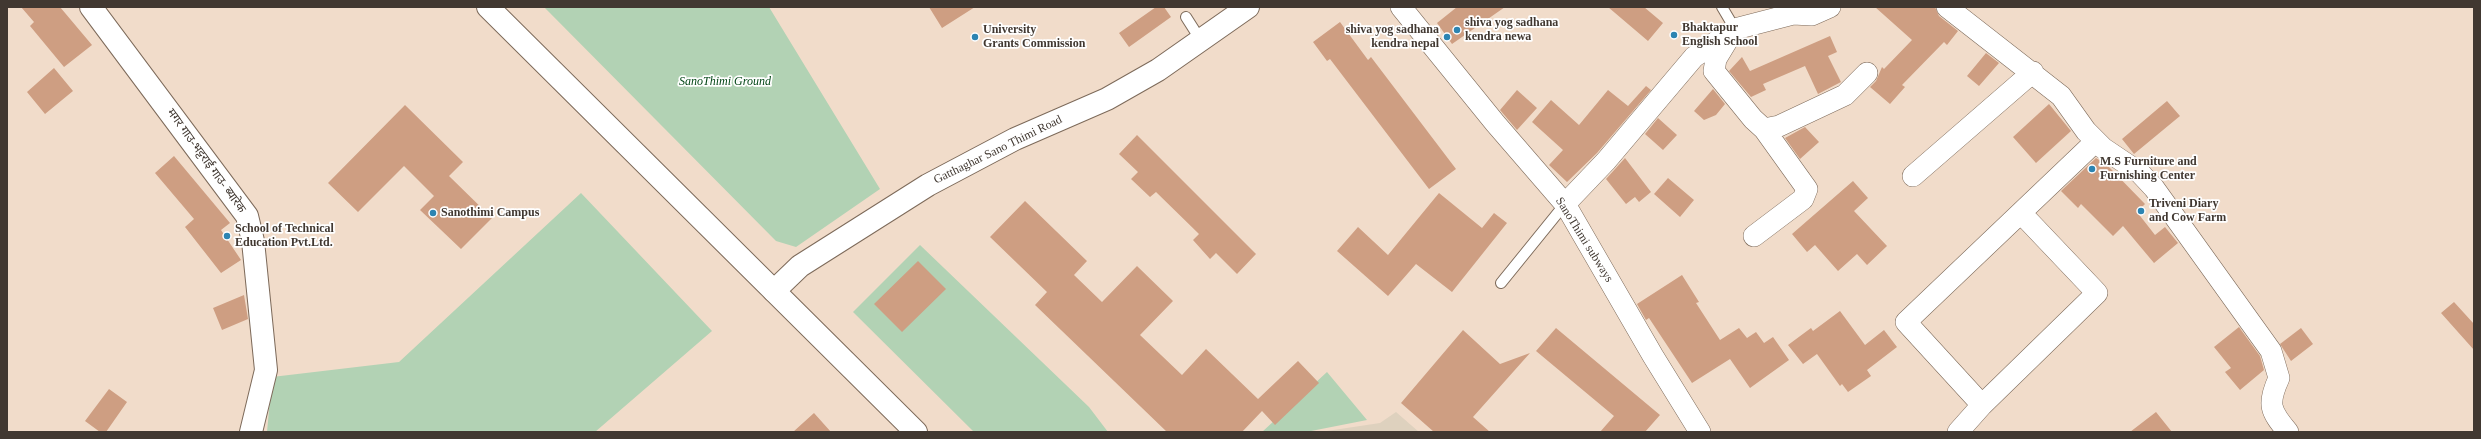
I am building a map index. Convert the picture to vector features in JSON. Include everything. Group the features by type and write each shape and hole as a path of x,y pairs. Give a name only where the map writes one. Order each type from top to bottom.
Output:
{"main road":[{"name":"मगर गाउ-भट्टराई गाउ- ब्यारेक","path":"91,7 247,216 254,241 266,370 251,432"},
{"path":"488,7 916,432"},
{"name":"Gatthaghar Sano Thimi Road","path":"774,291 800,266 928,184 1015,139 1107,99 1158,70 1200,39 1248,7"}],"street":[{"name":"SanoThimi subways","path":"1402,7 1495,123 1565,204 1653,356 1700,432"},
{"path":"1565,204 1606,161 1694,57 1735,29 1793,14 1812,14 1830,7"},
{"path":"1947,7 2033,72 2061,96 2086,131 2103,148 2140,173 2154,188 2271,351 2279,378 2271,396 2272,410 2288,432"},
{"path":"1735,29 1716,59 1714,71 1753,119 1764,129 1807,189 1807,194 1803,199 1754,236"},
{"path":"1913,176 2033,72"},
{"path":"1764,129 1779,126 1844,96 1867,73"},
{"path":"1982,405 1906,322 2096,141"},
{"path":"1958,432 1982,405 2097,294 2021,213"}],"lane":[{"path":"1722,7 1735,29"},
{"path":"1186,17 1200,39"},
{"path":"1501,283 1565,204"}],"shaded area":[{"path":"1396,412 1419,432 1320,432 1380,423"}],"green space":[{"name":"SanoThimi Ground","path":"544,7 769,7 880,189 796,247 776,241"},
{"path":"581,193 712,331 595,432 267,432 272,377 399,362"},
{"path":"920,245 1089,407 1108,432 974,432 853,312"},
{"path":"1327,372 1367,420 1306,432 1262,432"}],"building":[{"path":"21,7 60,7 92,45 64,67 30,26 34,22"},
{"path":"929,7 975,7 942,28"},
{"path":"1156,7 1164,7 1171,17 1129,47 1119,33"},
{"name":"shiva yog sadhana kendra newa","path":"1457,7 1505,7 1452,44 1437,23"},
{"path":"1608,7 1644,7 1663,23 1648,41"},
{"path":"1875,7 1935,7 1939,16 1958,31 1947,45 1944,42 1902,85 1905,87 1890,104 1870,87 1876,81 1882,67 1884,69 1912,40"},
{"path":"1340,22 1368,60 1371,57 1456,169 1429,189 1330,59 1327,61 1313,42"},
{"path":"1830,36 1837,52 1828,56 1841,82 1818,94 1805,66 1763,84 1766,90 1751,97 1729,71 1742,57 1750,71"},
{"path":"1986,53 1999,63 1979,86 1967,76"},
{"path":"54,68 73,91 45,114 27,92"},
{"path":"1646,86 1651,90 1597,153 1567,182 1549,165 1563,150 1532,122 1551,100 1579,125 1608,90 1628,106"},
{"path":"1713,89 1725,104 1716,115 1704,120 1694,111"},
{"path":"1517,90 1537,108 1517,130 1500,110"},
{"path":"2167,101 2180,116 2134,154 2122,139"},
{"path":"2049,104 2071,131 2036,163 2013,137"},
{"path":"405,105 463,162 449,176 492,218 461,249 420,210 434,196 404,166 358,212 328,183"},
{"path":"1658,118 1677,135 1663,150 1645,134"},
{"path":"1805,127 1819,142 1800,159 1785,138"},
{"path":"1137,135 1256,254 1237,274 1216,253 1210,259 1193,240 1199,234 1156,192 1150,197 1131,179 1138,172 1119,154"},
{"path":"174,156 230,223 221,230 241,260 221,273 185,227 194,219 155,173"},
{"path":"1625,158 1651,192 1639,202 1635,197 1626,204 1606,179"},
{"path":"2096,158 2107,165 2145,204 2137,212 2155,235 2165,227 2178,243 2154,263 2123,226 2113,236 2081,204 2078,208 2061,191"},
{"path":"1668,178 1694,200 1680,217 1654,194"},
{"path":"1853,181 1868,198 1854,211 1887,246 1867,265 1857,254 1838,271 1815,245 1807,252 1792,234"},
{"path":"1439,193 1482,228 1494,213 1507,223 1452,292 1416,264 1388,296 1337,251 1358,227 1388,255"},
{"path":"1025,201 1087,261 1074,275 1102,302 1137,266 1173,301 1140,335 1182,375 1206,349 1258,399 1298,361 1319,383 1275,425 1262,411 1242,432 1167,432 1035,305 1047,292 990,237"},
{"path":"918,261 946,289 902,332 874,304"},
{"path":"1682,275 1699,302 1696,303 1720,340 1739,328 1747,338 1756,332 1764,343 1773,337 1789,360 1750,388 1730,359 1692,383 1649,318 1646,320 1637,304"},
{"path":"244,295 248,319 222,330 213,308"},
{"path":"2454,302 2474,324 2474,350 2441,313"},
{"path":"1840,311 1865,345 1884,330 1897,347 1867,370 1871,376 1848,392 1842,384 1840,386 1817,354 1803,364 1788,345 1811,328 1813,331"},
{"path":"2239,327 2260,356 2264,370 2240,390 2225,372 2231,368 2214,347"},
{"path":"1556,328 1660,415 1645,432 1600,432 1614,416 1536,351"},
{"path":"2301,328 2313,344 2291,361 2280,344"},
{"path":"1463,330 1500,364 1530,353 1473,417 1490,432 1434,432 1401,403"},
{"path":"109,389 127,402 106,432 100,432 85,421"},
{"path":"2156,412 2172,432 2130,432"},
{"path":"814,413 831,432 793,432"}],"place":[{"name":"shiva yog sadhana kendra newa","path":"1457,30"},
{"name":"Bhaktapur English School","path":"1674,35"},
{"name":"University Grants Commission","path":"975,37"},
{"name":"shiva yog sadhana kendra nepal","path":"1447,37"},
{"name":"M.S Furniture and Furnishing Center","path":"2092,169"},
{"name":"Triveni Diary and Cow Farm","path":"2141,211"},
{"name":"Sanothimi Campus","path":"433,213"},
{"name":"School of Technical Education Pvt.Ltd.","path":"227,236"}]}
